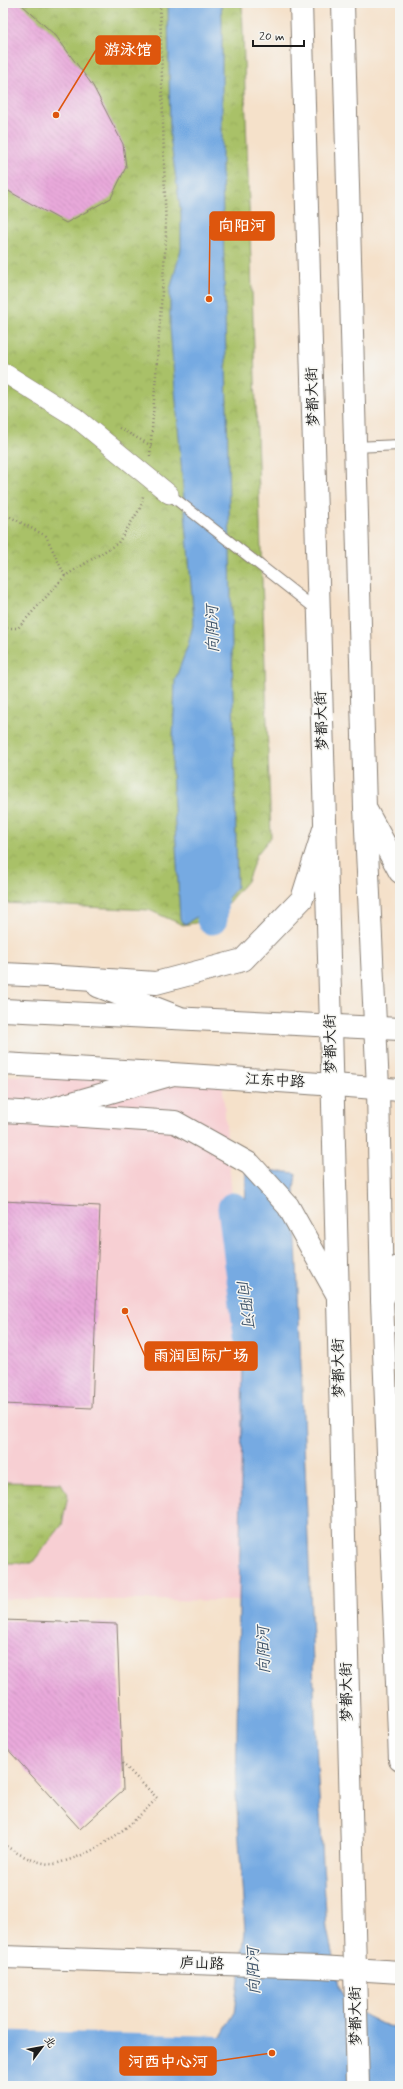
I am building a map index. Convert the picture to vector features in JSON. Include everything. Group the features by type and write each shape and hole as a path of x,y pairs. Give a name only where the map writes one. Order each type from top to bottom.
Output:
{"main road":[{"name":"梦都大街","path":"301,3 331,1026 358,2086"},
{"path":"343,3 365,808 378,1088 382,1300 400,1760"},
{"path":"365,808 400,872"},
{"path":"3,974 156,983 243,960 302,899 325,826"},
{"path":"47,976 98,986 184,1019"},
{"path":"3,1010 400,1029"},
{"name":"江东中路","path":"3,1064 174,1074 222,1079 332,1084 400,1090"},
{"name":"江东中路","path":"3,1111 37,1113 174,1074"},
{"path":"37,1113 175,1122 250,1164 288,1206 337,1294"},
{"path":"382,1300 400,1266"},
{"name":"庐山路","path":"3,1957 320,1967 400,1972"}],"street":[{"path":"3,372 75,417 169,494"}],"lane":[{"path":"355,447 400,445"},
{"path":"169,494 319,611"}],"path":[{"path":"3,628 18,628 65,576 118,543 141,507 152,446 166,238 160,3"},
{"path":"3,512 46,536 65,576"},
{"path":"3,1844 25,1858 52,1864 76,1858 104,1844 138,1819 157,1798 122,1763"}],"shaded area":[{"path":"174,1073 222,1079 233,1208 259,1413 264,1601 3,1599 3,1076"}],"green space":[{"path":"3,3 242,3 271,837 257,854 247,881 226,905 207,919 195,923 183,925 149,910 3,903"},
{"path":"3,1482 61,1483 68,1495 62,1525 32,1563 3,1563"}],"water":[{"path":"168,3 221,3 222,20 222,170 237,887 228,898 185,924 180,920 172,770 175,680 188,645 194,621 170,328 170,290 181,249 181,214 170,137"},
{"path":"246,1168 296,1173 294,1190 317,1763 327,1929 339,1985 351,2008 382,2024 400,2027 400,2086 3,2086 3,2042 149,2060 189,2055 222,2035 235,2012 245,1932 236,1794"}],"building":[{"path":"3,3 20,3 56,36 93,86 123,144 126,167 111,198 66,223 3,188"},
{"path":"3,1201 100,1206 92,1408 3,1404"},
{"path":"3,1620 117,1624 123,1790 80,1829 3,1744"}],"waterway":[{"name":"向阳河","path":"212,919 213,865"},
{"name":"向阳河","path":"233,1208 249,1335"},
{"path":"3,2046 238,2052"}],"place":[{"name":"游泳馆","path":"56,115"},
{"name":"向阳河","path":"209,299"},
{"name":"雨润国际广场","path":"125,1311"},
{"name":"河西中心河","path":"272,2053"}]}
